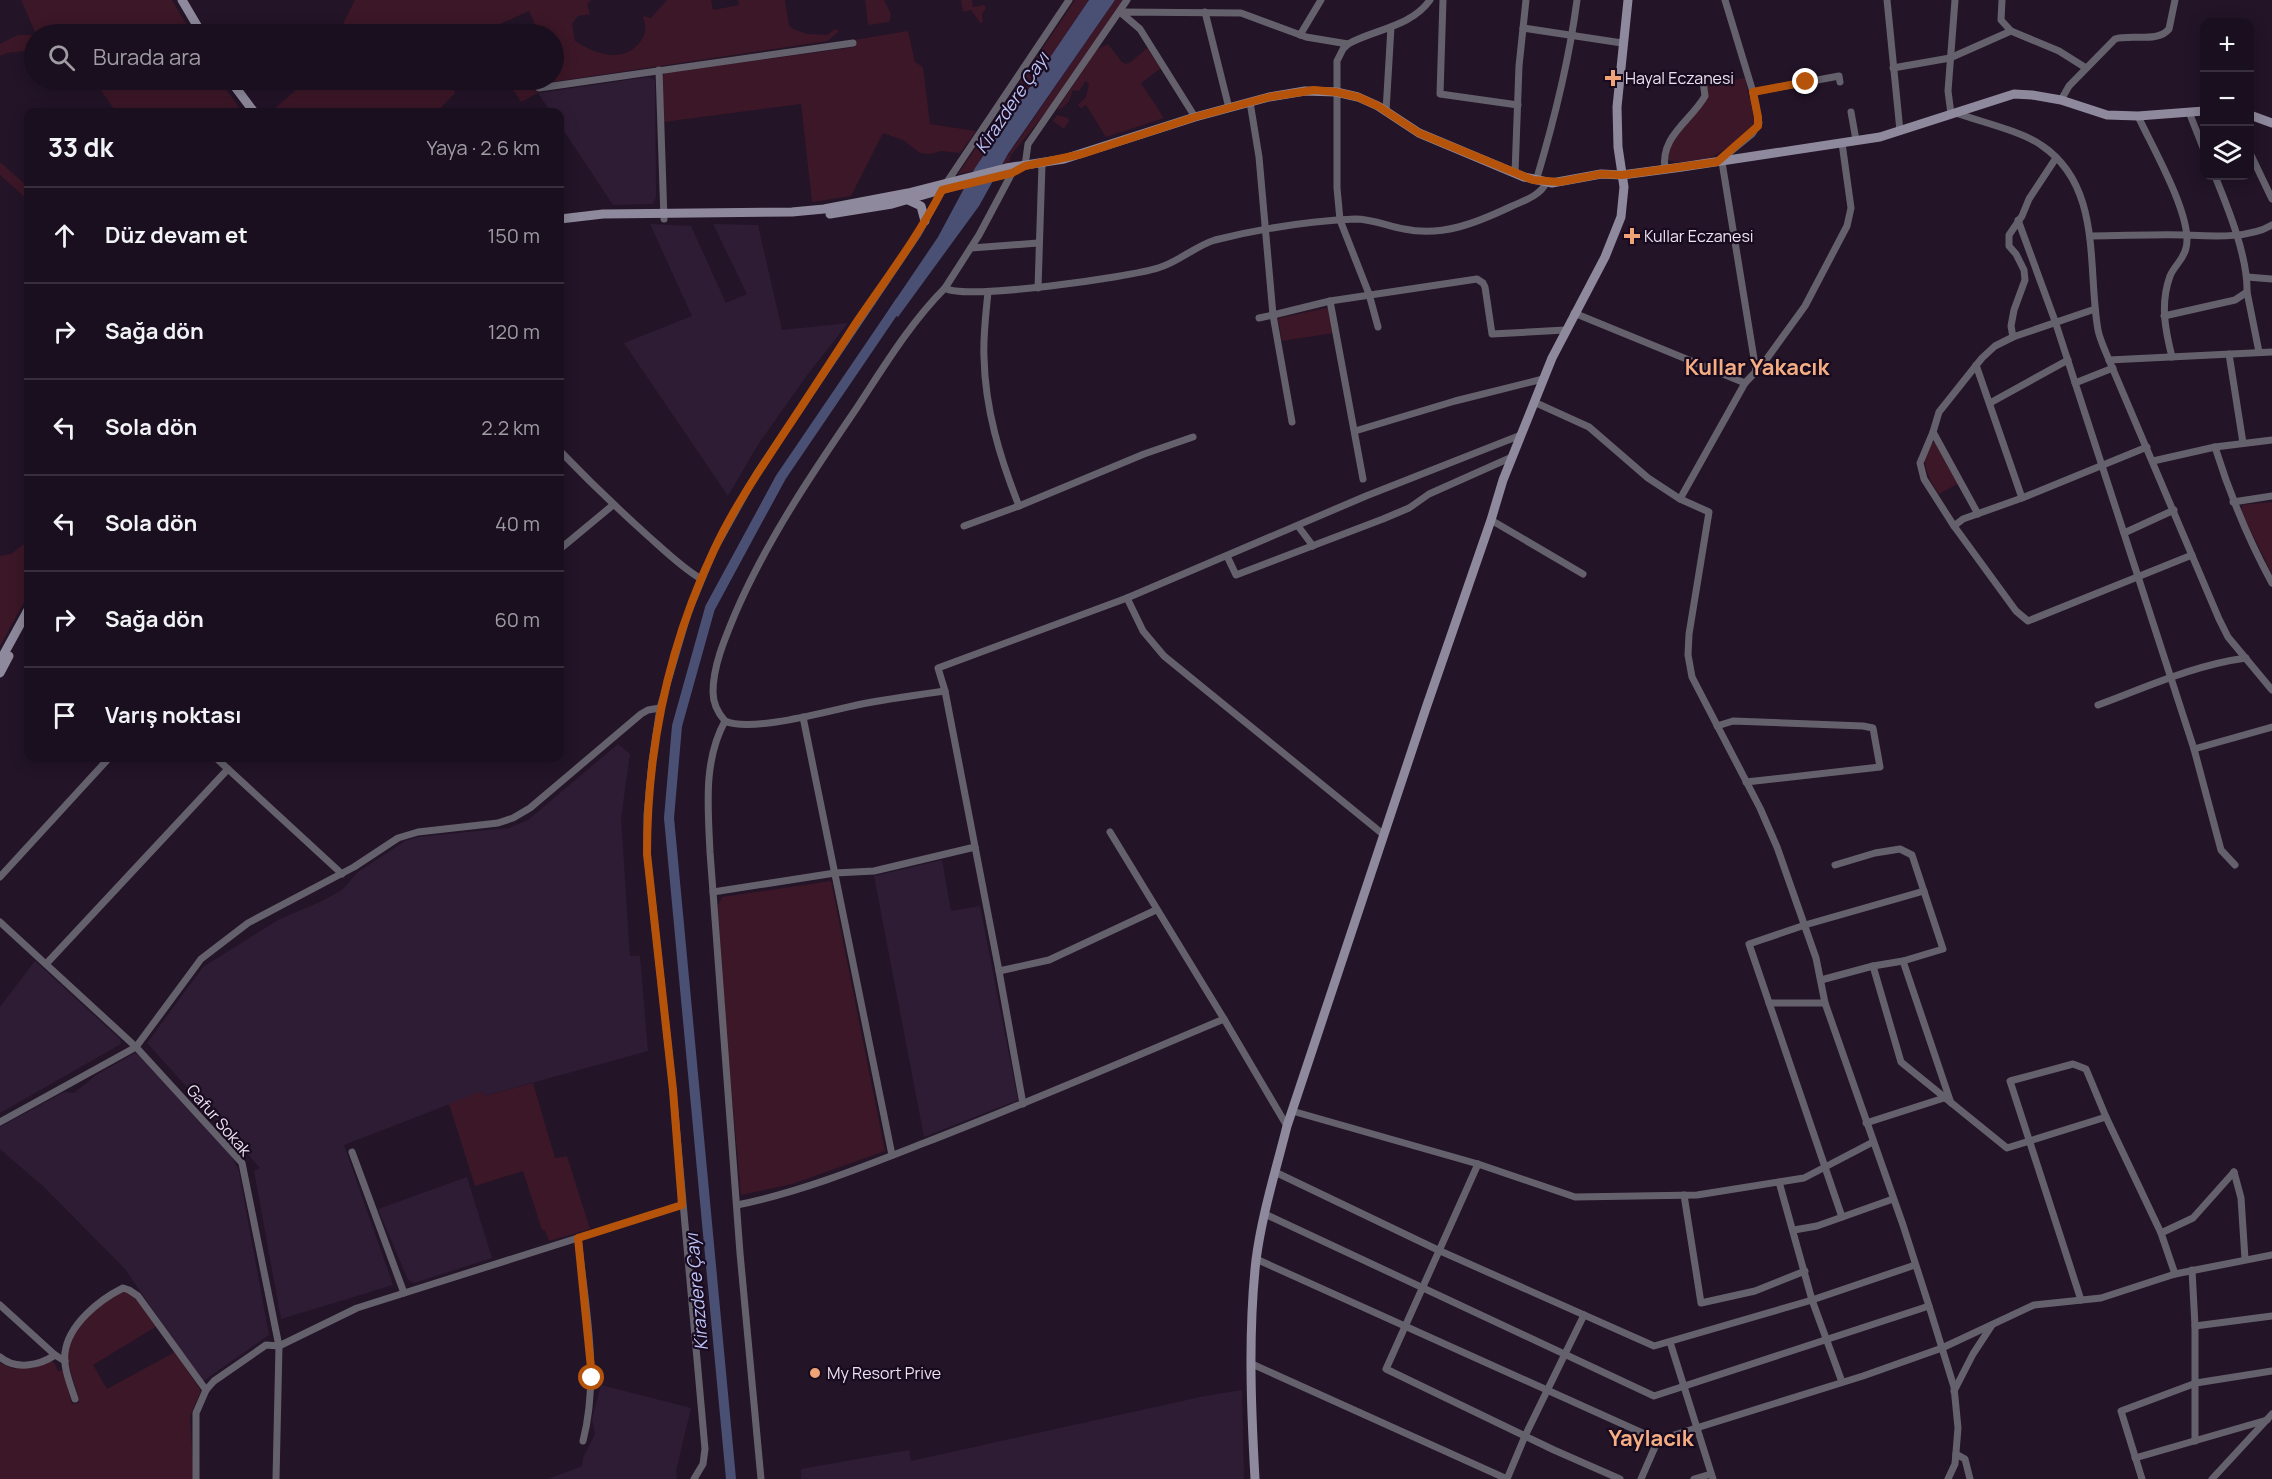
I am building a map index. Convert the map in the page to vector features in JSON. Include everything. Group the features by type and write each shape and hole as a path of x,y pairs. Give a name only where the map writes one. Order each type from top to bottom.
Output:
{"main road":[{"path":"182,0 196,24"},
{"path":"1255,1479 1252,1364 1256,1259 1275,1172 1287,1126 1503,480 1565,330 1616,234 1623,207 1617,107 1628,0"},
{"path":"238,90 251,108"},
{"path":"564,224 664,216 806,212 886,198 1042,164 1101,148 1195,117 1250,102 1305,91 1336,92 1358,97 1386,111 1419,133 1515,173 1546,183 1601,174 1622,175 1719,162 1842,143 1900,131 2014,94 2061,100 2107,115 2138,116 2200,111"},
{"path":"2254,116 2272,123"},
{"path":"564,219 603,214 801,218 872,208 908,200 950,184"},
{"path":"908,200 921,206 925,221"},
{"path":"0,661 24,617"},
{"path":"0,673 24,629"}],"street":[{"path":"694,1479 703,1464 705,1449 673,1090 647,854 647,816 660,708 681,635 702,579 726,526 757,473 950,184 1069,0"},
{"path":"1025,166 1028,144 1127,0"},
{"path":"1300,35 1321,0"},
{"path":"1443,0 1440,94 1518,105"},
{"path":"1515,173 1525,0"},
{"path":"1536,181 1556,114 1577,0"},
{"path":"1725,0 1753,92 1758,117 1758,126 1719,162 1756,371"},
{"path":"1887,0 1900,131"},
{"path":"1954,0 1948,97 1954,113 2025,136 2042,145 2073,179 2091,236 2098,333 2228,637 2272,690"},
{"path":"2002,0 2001,20 2011,31 2059,51 2086,68"},
{"path":"2061,100 2069,86 2115,39 2166,33 2169,29 2175,0"},
{"path":"1378,327 1369,294 1340,220 1337,189 1337,62 1348,44 1410,19 1427,1"},
{"path":"1120,12 1205,12 1250,15 1300,35 1348,44"},
{"path":"1120,12 1140,29 1195,117"},
{"path":"1205,12 1229,108"},
{"path":"1386,111 1391,27"},
{"path":"1523,28 1623,43"},
{"path":"1893,68 1950,58 2011,31"},
{"path":"564,84 853,43"},
{"path":"659,70 664,216"},
{"path":"1753,92 1839,76 1840,82"},
{"path":"1665,169 1664,156 1670,141 1705,96 1703,81"},
{"path":"1250,102 1258,148 1267,230 1273,315 1292,422"},
{"path":"1851,112 1856,140"},
{"path":"2189,112 2200,138"},
{"path":"2138,116 2160,159 2184,218 2186,248 2171,274 2165,292 2164,316 2172,357"},
{"path":"1680,499 1745,382 1756,371 1805,306 1847,226 1851,208 1842,143"},
{"path":"2013,337 2011,326 2014,310 2025,279 2020,262 2009,246 2009,235 2056,158"},
{"path":"2254,161 2272,199"},
{"path":"1038,288 1042,164"},
{"path":"945,691 858,705 803,717 743,725 725,722 718,713 713,697 718,661 732,621 767,547 870,387 918,318 945,288 970,248 1007,172"},
{"path":"2217,180 2228,208 2247,277 2247,292 2259,352"},
{"path":"945,288 956,292 1038,288 1150,271 1187,256 1208,242 1267,230 1340,220 1364,219 1417,231 1448,230 1475,223 1533,196 1541,192 1546,183"},
{"path":"2018,220 2068,360 2194,749 2221,850 2235,865"},
{"path":"2091,236 2206,237 2263,231 2272,225"},
{"path":"970,248 1038,243"},
{"path":"2247,277 2272,279"},
{"path":"1259,318 1369,294 1478,280 1483,283 1487,294 1492,334 1565,330"},
{"path":"988,291 984,354 987,394 998,447 1019,506"},
{"path":"2164,316 2235,300 2247,292"},
{"path":"1330,301 1363,479"},
{"path":"2095,309 2055,321 1995,346 1976,365 1939,412 1920,463 1924,479 1954,526 2016,611 2028,621 2192,555"},
{"path":"1574,313 1745,382"},
{"path":"2109,360 2272,352"},
{"path":"2229,354 2243,443"},
{"path":"1990,403 2068,360"},
{"path":"1976,365 2022,498"},
{"path":"2075,383 2113,368"},
{"path":"1354,431 1455,401 1543,379"},
{"path":"1534,402 1588,427 1648,478 1680,499 1708,512 1689,634 1688,655 1692,677 1760,808 1777,847 1805,925 1821,980 1825,1003 1916,1265 1954,1391 1958,1428 1956,1454 1955,1464 1947,1479"},
{"path":"1933,432 1978,514"},
{"path":"1023,1104 945,691 938,668 1127,598 1366,496 1521,435"},
{"path":"964,526 1193,437"},
{"path":"2153,461 2216,447 2272,440"},
{"path":"1954,526 1963,519 2022,498 2147,447"},
{"path":"2216,447 2233,502 2272,583"},
{"path":"564,455 613,505 674,560 702,579"},
{"path":"1227,556 1236,575 1409,508 1429,494 1512,457"},
{"path":"2233,502 2272,496"},
{"path":"564,546 613,505"},
{"path":"2124,533 2174,510"},
{"path":"1491,520 1583,574"},
{"path":"1299,526 1313,546"},
{"path":"1127,598 1143,631 1164,656 1384,835"},
{"path":"2098,705 2186,671 2217,662 2246,658"},
{"path":"0,1122 136,1047 196,964 208,952 248,923 342,874 407,834 498,823 513,818 530,808 640,714 660,708"},
{"path":"803,717 892,1155"},
{"path":"1717,726 1733,721 1873,728 1880,767 1746,782"},
{"path":"725,722 714,745 710,768 709,818 721,1016 761,1479"},
{"path":"2194,749 2272,727"},
{"path":"0,877 105,762"},
{"path":"220,762 342,874"},
{"path":"46,964 228,769"},
{"path":"1110,832 1287,1126"},
{"path":"713,892 835,873 884,870 975,847"},
{"path":"1821,980 1943,949 1912,855 1900,849 1875,853 1835,866"},
{"path":"1842,1217 1749,944 1805,925 1924,891"},
{"path":"999,971 1049,960 1156,910"},
{"name":"Gafur Sokak","path":"0,922 136,1047 242,1163 279,1346 276,1479"},
{"path":"1903,961 1952,1105"},
{"path":"1873,966 1901,1062 2007,1148 2106,1117"},
{"path":"1769,1003 1825,1003"},
{"path":"737,1205 798,1189 892,1155 1023,1104 1224,1019"},
{"path":"2082,1300 2010,1082 2073,1065 2086,1069 2161,1233 2175,1274"},
{"path":"1866,1123 1944,1098"},
{"path":"1292,1111 1478,1164 1575,1197 1697,1195 1804,1178 1873,1143"},
{"path":"352,1152 404,1293"},
{"path":"1478,1164 1386,1369 1620,1479"},
{"path":"1275,1172 1438,1250 1654,1346 1812,1300 1916,1265"},
{"path":"2161,1233 2193,1218 2234,1172 2241,1198 2245,1259"},
{"path":"1779,1182 1812,1300 1842,1382"},
{"path":"1684,1195 1701,1303 1755,1291 1805,1271"},
{"path":"1794,1230 1817,1226 1893,1198"},
{"path":"196,1479 196,1413 206,1390 214,1381 266,1346 279,1346 357,1308 682,1205"},
{"path":"1265,1214 1654,1396 1929,1306"},
{"path":"578,1238 592,1378 588,1421 583,1441"},
{"path":"1256,1259 1658,1440 1942,1348 2034,1305 2102,1298 2175,1274 2272,1255"},
{"path":"2192,1270 2195,1326 2195,1441"},
{"path":"75,1400 65,1361 68,1342 80,1322 113,1294 126,1288 138,1296 206,1390"},
{"path":"0,1305 55,1355 65,1361"},
{"path":"1252,1364 1507,1479 1525,1436 1584,1315"},
{"path":"2195,1326 2272,1316"},
{"path":"1954,1391 1973,1353 1992,1324"},
{"path":"1670,1342 1712,1477 1694,1479"},
{"path":"0,1357 17,1365 45,1360 55,1355"},
{"path":"2142,1479 2121,1411 2196,1383 2272,1371"},
{"path":"2135,1458 2269,1417"},
{"path":"2212,1479 2269,1417"},
{"path":"1641,1479 1658,1440"},
{"path":"1956,1454 1965,1459 1970,1479"}],"shaded area":[{"path":"21,0 172,0 186,24 32,24"},
{"path":"355,0 591,0 587,4 590,14 578,16 572,24 575,41 600,53 617,55 633,49 640,42 645,33 643,16 651,18 667,0 711,0 713,10 739,5 738,0 785,0 789,25 793,29 807,34 827,35 835,29 839,31 828,41 564,80 564,24 535,24 529,11 500,24 343,24"},
{"path":"865,0 884,0 891,14 889,22 868,25"},
{"path":"961,0 972,0 973,7 984,5 986,8 982,14 981,24 971,10 963,12"},
{"path":"1075,0 1089,0 974,171 958,174"},
{"path":"1115,0 1123,0 1060,95 1011,155 1009,162 1002,164"},
{"path":"908,31 915,62 923,67 930,124 976,131 960,153 941,151 930,154 920,153 903,140 883,133 851,196 812,202 801,104 664,122 662,77 665,73 849,48 855,46 854,40"},
{"path":"18,35 24,35 24,51 0,56 0,44"},
{"path":"1108,44 1126,64 1147,48 1161,68 1141,83 1164,118 1106,137 1086,105 1081,108 1078,105 1086,97 1089,84 1086,81 1079,91 1073,90 1069,101 1057,110 1096,50"},
{"path":"648,77 655,80 656,197 653,204 613,205 564,131 564,108 548,108 538,93"},
{"path":"1745,78 1749,98 1752,98 1755,121 1753,128 1721,152 1706,160 1674,162 1666,158 1670,145 1707,98 1707,85"},
{"path":"101,90 227,90 239,108 113,108"},
{"path":"296,90 454,90 455,93 441,108 276,108"},
{"path":"513,90 536,90 538,93 521,102"},
{"path":"1057,115 1068,118 1069,121 1064,129 1053,121"},
{"path":"0,162 24,183 24,196 0,175"},
{"path":"650,224 691,226 726,303 747,294 713,224 758,225 782,330 848,323 759,443 728,496 624,343 692,316"},
{"path":"1326,308 1333,333 1282,341 1278,319"},
{"path":"1936,441 1959,483 1939,494 1931,482 1925,458 1929,445"},
{"path":"2272,502 2272,574 2241,511 2242,505"},
{"path":"24,544 24,602 0,646 0,556 11,554"},
{"path":"618,744 630,754 621,818 630,956 640,956 648,1051 484,1096 481,1092 344,1145 393,1285 281,1319 254,1171 260,1168 147,1043 203,967 278,920 342,890 358,872 405,841 418,837 509,828 528,820"},
{"path":"942,860 951,911 980,906 1018,1100 924,1137 874,876"},
{"path":"831,881 885,1151 792,1184 741,1195 724,1008 718,906 722,897"},
{"path":"35,961 120,1039 121,1044 0,1113 0,1007"},
{"path":"135,1053 141,1056 232,1155 239,1172 269,1335 202,1382 125,1269 45,1188 0,1149 0,1127 64,1092 74,1093 96,1075"},
{"path":"533,1083 555,1158 567,1156 590,1229 549,1241 545,1230 542,1230 523,1171 475,1186 449,1104 482,1091 484,1096"},
{"path":"467,1177 492,1258 414,1283 408,1280 378,1209"},
{"path":"120,1291 132,1292 157,1326 93,1365 107,1389 175,1352 201,1391 190,1416 194,1479 0,1479 0,1363 14,1369 53,1361 58,1371 63,1370 72,1404 79,1403 69,1362 69,1347 78,1328 86,1318 103,1302"},
{"path":"601,1385 691,1408 676,1471 677,1479 548,1479 582,1466 583,1458 595,1434 592,1419"},
{"path":"1242,1390 1244,1479 801,1479 801,1469 909,1450 911,1461 1205,1396"}],"water":[{"path":"1089,0 1115,0 1008,154 979,206 898,317 888,311 938,237 975,168"}],"waterway":[{"name":"Kirazdere Çayı","path":"731,1479 669,818 677,726 710,608 781,477 900,302"}],"place":[{"name":"Hayal Eczanesi","path":"1613,78"},
{"name":"Kullar Eczanesi","path":"1632,236"},
{"name":"My Resort Prive","path":"815,1373"}],"district":[{"name":"Kullar Yakacık","path":"1757,367"},
{"name":"Yaylacık","path":"1651,1438"}],"route":[{"path":"592,1378 578,1238 682,1205 673,1090 647,854 647,816 652,762 660,708 674,657 688,613 726,526 757,473 918,234 942,190 1012,173 1025,166 1082,154 1195,117 1269,97 1314,90 1358,97 1378,106 1419,133 1533,180 1552,183 1601,174 1622,175 1717,162 1752,134 1758,126 1753,92 1806,82"}]}
